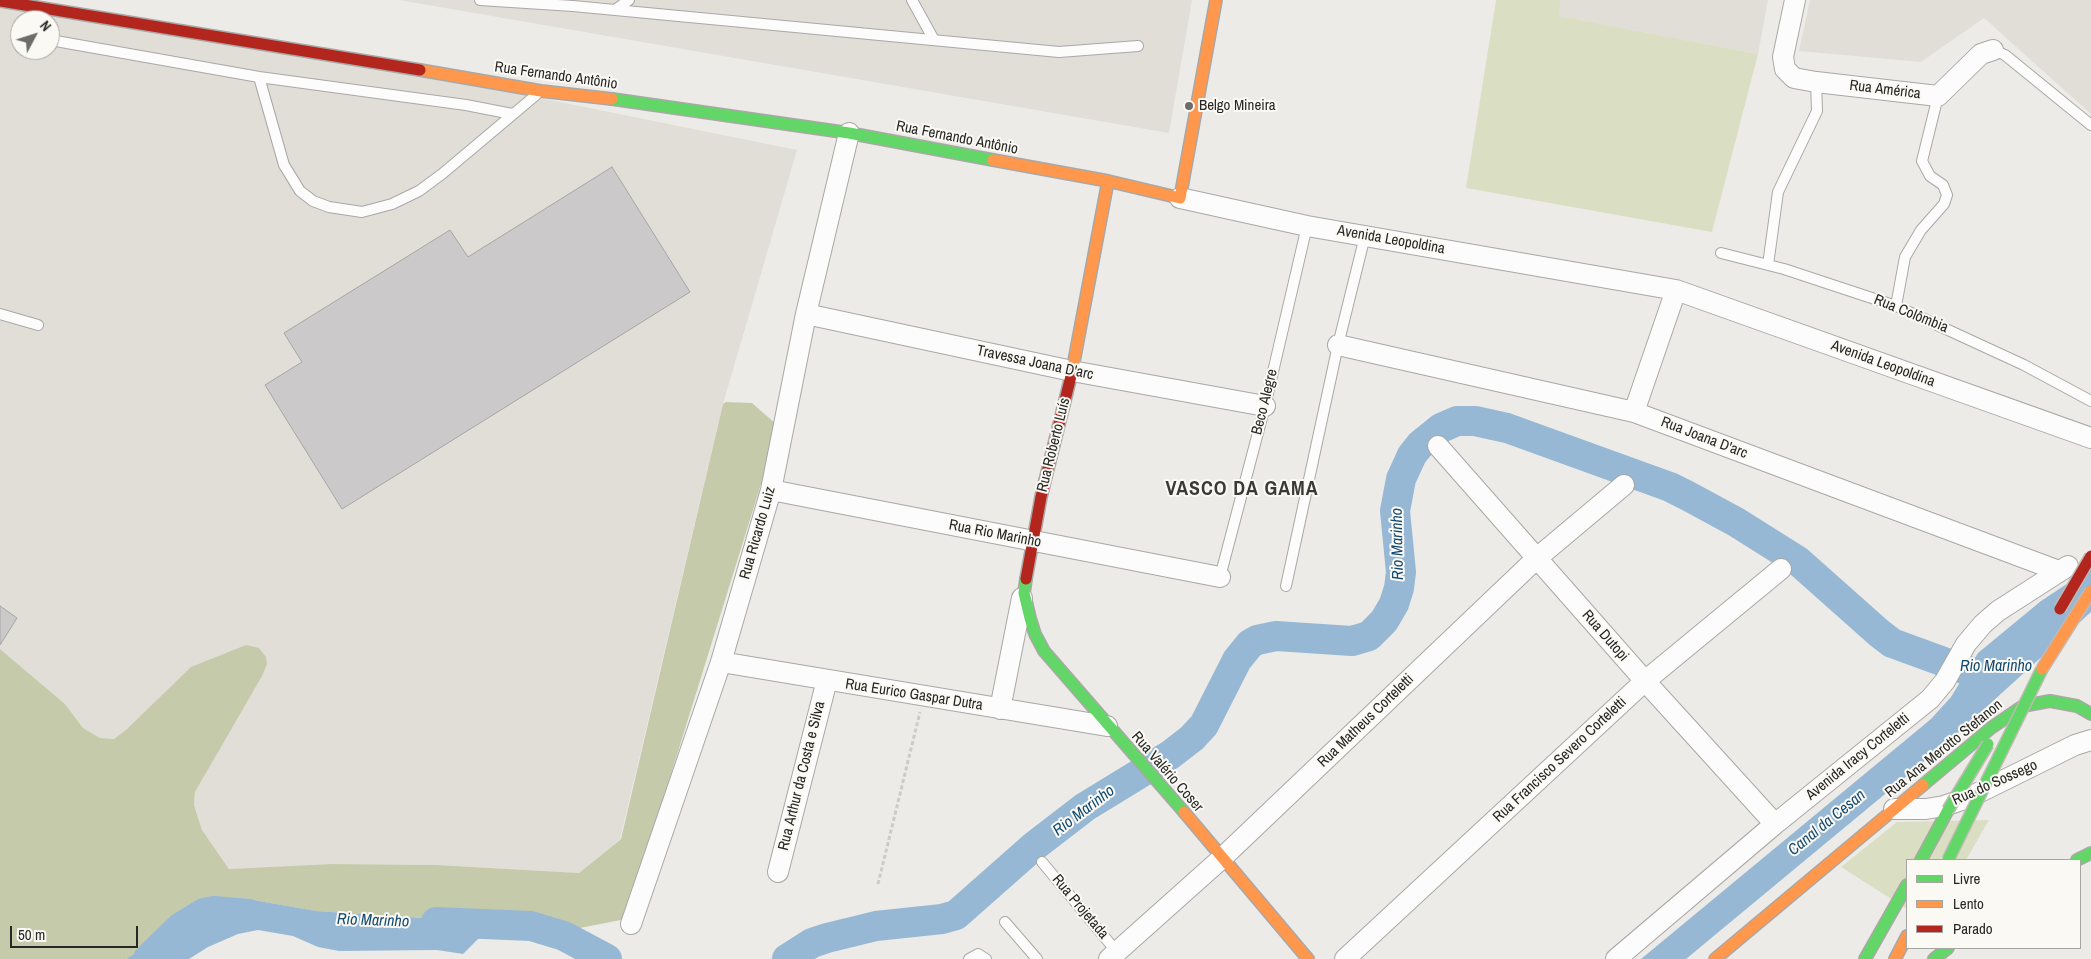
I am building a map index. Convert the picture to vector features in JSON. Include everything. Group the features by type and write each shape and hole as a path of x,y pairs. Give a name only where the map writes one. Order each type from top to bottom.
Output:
{"street":[{"path":"1180,198 1216,0"},
{"name":"Rua América","path":"1795,0 1783,57 1785,69 1794,78 1938,96 1981,54 1993,50"},
{"name":"Rua Fernando Antônio","path":"0,1 336,55 541,92 642,103 849,133 1108,181"},
{"name":"Rua Ricardo Luiz","path":"631,924 722,662 771,490 806,314 849,133"},
{"name":"Avenida Leopoldina","path":"1108,181 1307,226 1676,290 2091,438"},
{"name":"Rua Roberto Luís","path":"1000,709 1024,593 1041,497 1072,371 1108,181"},
{"path":"1634,412 1676,290"},
{"name":"Travessa Joana D'arc","path":"806,314 1072,371 1265,406"},
{"name":"Rua Joana D'arc","path":"1338,344 1634,412 2059,571"},
{"name":"Rua Dutopi","path":"1438,446 1645,681 1775,824"},
{"name":"Rua Matheus Corteletti","path":"1113,956 1222,858 1537,558 1624,485"},
{"name":"Rua Rio Marinho","path":"771,490 1220,577"},
{"name":"Avenida Iracy Corteletti","path":"1616,959 1775,824 1930,699 1952,670 1964,648 1979,629 1998,611 2091,550"},
{"path":"2054,621 2091,556"},
{"name":"Rua Francisco Severo Corteletti","path":"1345,959 1645,681 1781,569"},
{"path":"1948,859 2042,668 2091,591"},
{"name":"Rua Valério Coser","path":"1024,593 1035,634 1044,650 1124,746 1158,782 1308,959"},
{"name":"Rua Eurico Gaspar Dutra","path":"722,662 923,697 1107,726"},
{"name":"Rua Arthur da Costa e Silva","path":"778,872 827,680"},
{"name":"Rua Ana Merotto Stefanon","path":"1715,959 1991,728 2023,706 2050,701 2064,702 2077,706 2091,714"},
{"path":"1922,859 2010,703"},
{"name":"Rua do Sossego","path":"1894,809 1926,809 1944,806 1970,797 2069,748 2091,740"},
{"path":"2079,859 2091,851"},
{"path":"1865,959 1906,887"},
{"path":"1895,959 1906,938"},
{"path":"1934,959 1947,949"}],"lane":[{"path":"480,0 615,10 1059,52 1138,46"},
{"path":"615,10 629,0"},
{"path":"912,0 934,40"},
{"path":"60,42 259,77 466,105 512,114"},
{"name":"Rua América","path":"1993,50 2005,56 2091,125"},
{"path":"259,77 284,164 300,191 314,201 329,207 362,212 392,204 419,191 541,92"},
{"path":"1768,266 1778,192 1817,111 1816,82"},
{"path":"1896,306 1905,257 1921,230 1944,204 1947,195 1943,185 1930,176 1922,162 1938,96"},
{"name":"Beco Alegre","path":"1220,577 1265,406 1307,226"},
{"path":"1286,586 1338,344 1365,236"},
{"name":"Rua Colômbia","path":"1721,254 1768,266 1896,306 2024,365 2091,401"},
{"path":"0,314 38,325"},
{"name":"Rua Projetada","path":"1042,862 1113,956"},
{"path":"1006,922 1037,959"},
{"path":"969,959 978,954 986,959"}],"path":[{"path":"878,884 923,697"}],"shaded area":[{"path":"0,0 56,10 10,10 10,60 60,60 60,11 466,83 797,150 723,404 620,839 579,873 437,865 331,864 229,869 202,830 194,805 195,792 267,664 127,729 114,739 100,738 83,728 65,704 0,649"},
{"path":"399,0 1192,0 1169,133"},
{"path":"1561,0 1768,0 1758,54 1558,16"},
{"path":"1810,0 2091,0 2091,114 1984,18 1921,62 1799,51"}],"green space":[{"path":"1496,0 1561,0 1559,16 1758,54 1712,232 1466,188"},
{"path":"726,402 752,403 776,424 775,439 626,919 554,933 439,919 315,911 242,898 183,923 126,959 0,959 0,649 65,704 83,728 100,738 114,739 127,729 191,667 246,645 259,648 266,657 267,664 262,676 195,792 194,805 202,830 229,869 331,864 437,865 579,873 621,839 723,404"},
{"path":"1989,820 1967,859 1906,859 1906,908 1841,867 1897,822"}],"water":[{"name":"Canal da Cesan","path":"2091,568 2091,612 1949,741 1686,959 1641,959 1931,719 1951,697 1978,653 2041,601"},
{"path":"242,898 316,911 476,923 482,935 463,954 437,950 339,951 318,947 293,936 258,930 238,934 208,947 189,959 126,959 183,923"}],"building":[{"path":"612,167 690,292 342,509 265,385 302,362 284,333 450,230 468,257"},
{"path":"0,606 17,618 0,645"}],"waterway":[{"name":"Rio Marinho","path":"787,959 812,943 827,938 876,926 942,919 956,915 1033,847 1085,807 1170,755 1192,738 1204,725 1237,660 1250,644 1257,640 1276,636 1352,641 1369,636 1384,621 1394,604 1399,588 1401,572 1395,511 1401,479 1412,455 1420,445 1441,428 1457,421 1475,421 1507,428 1670,487 1736,522 1798,561 1892,643 1977,674"},
{"name":"Rio Marinho","path":"148,959 181,927 204,913 214,911 248,914"},
{"name":"Rio Marinho","path":"436,922 531,926 564,936 607,959"}],"traffic: fast":[{"path":"612,99 849,133 993,160"},
{"path":"1026,579 1024,593 1030,618 1035,634 1044,651 1184,812"},
{"path":"1948,859 2042,669"},
{"path":"1923,785 1991,728 2023,706 2050,701 2077,706 2091,714"},
{"path":"1948,810 1988,744"},
{"path":"1922,859 1948,810"},
{"path":"2079,859 2091,853"},
{"path":"1865,959 1906,887"},
{"path":"1934,959 1947,949"}],"traffic: slow":[{"path":"993,160 1108,181 1180,198 1216,0"},
{"path":"420,70 541,91 612,99"},
{"path":"1072,372 1108,181"},
{"path":"2042,669 2091,591"},
{"path":"1715,959 1923,785"},
{"path":"1184,812 1308,959"},
{"path":"1895,959 1906,938"}],"traffic: jam":[{"path":"0,1 420,70"},
{"path":"1026,579 1041,497 1072,372"},
{"path":"2060,609 2091,556"}],"place":[{"name":"Belgo Mineira","path":"1189,106"}],"district":[{"name":"VASCO DA GAMA","path":"1242,490"}]}
